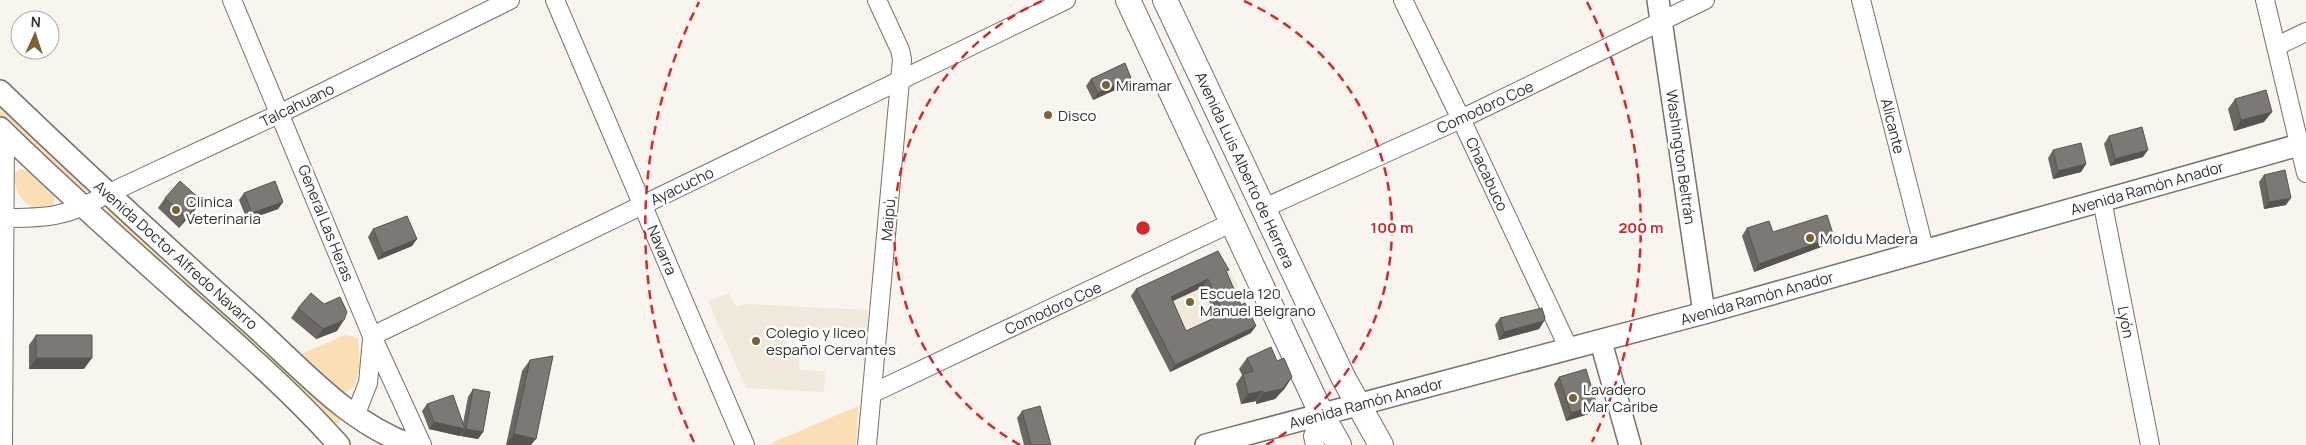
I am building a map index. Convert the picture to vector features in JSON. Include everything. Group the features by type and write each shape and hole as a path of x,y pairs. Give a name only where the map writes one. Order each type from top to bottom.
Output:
{"main road":[{"path":"1128,0 1322,415 1339,445"},
{"name":"Avenida Luis Alberto de Herrera","path":"1165,0 1357,406 1381,445"}],"street":[{"name":"General Las Heras","path":"232,0 281,113 372,336 422,445"},
{"name":"Talcahuano","path":"3,218 57,216 84,208 107,194 281,113 510,0"},
{"name":"Navarra","path":"555,0 745,445"},
{"name":"Maipú","path":"867,445 902,59 900,50 877,0"},
{"name":"Ayacucho","path":"372,336 1066,0"},
{"name":"Chacabuco","path":"1403,0 1569,349"},
{"name":"Washington Beltrán","path":"1658,0 1704,314"},
{"name":"Comodoro Coe","path":"1264,208 1461,119 1705,0"},
{"name":"Alicante","path":"1861,0 1925,252"},
{"path":"2265,0 2303,144 2306,172"},
{"path":"2277,46 2306,32"},
{"name":"Avenida Doctor Alfredo Navarro","path":"0,91 107,194 335,401 355,416"},
{"path":"2,131 3,445"},
{"name":"Avenida Doctor Alfredo Navarro","path":"2,131 84,208 248,354 317,420 337,444"},
{"name":"Avenida Ramón Anador","path":"1206,445 1704,314 2303,144"},
{"name":"Lyón","path":"2102,200 2150,445"},
{"name":"Comodoro Coe","path":"873,393 1233,222"},
{"path":"337,444 355,416 368,383 372,362 372,336"},
{"path":"1601,342 1630,445"},
{"path":"1315,445 1313,436 1322,415"},
{"path":"355,416 386,435 411,445"}],"shaded area":[{"path":"0,103 86,186 85,192 79,192 0,116"},
{"path":"19,169 26,170 55,196 53,206 37,208 25,202 17,190 15,182 15,174"},
{"path":"106,211 112,211 341,417 340,422 336,424 332,422 317,405 249,345"},
{"name":"Escuela 120 Manuel Belgrano","path":"1214,257 1226,262 1248,307 1158,349 1131,296"},
{"name":"Colegio y liceo español Cervantes","path":"729,293 736,307 748,304 868,310 867,332 788,327 787,349 800,350 799,370 825,371 824,392 746,388 708,301"},
{"path":"345,335 358,338 360,364 355,386 345,393 341,392 299,355"},
{"path":"858,406 856,445 767,445"}],"building":[{"path":"1125,63 1131,78 1098,93 1091,79"},
{"path":"2266,90 2272,112 2241,120 2235,99"},
{"path":"2142,127 2148,150 2115,159 2109,136"},
{"path":"2081,143 2086,164 2058,171 2053,150"},
{"path":"2285,170 2291,198 2269,202 2264,175"},
{"path":"180,181 202,201 186,217 165,198"},
{"path":"275,181 283,202 252,213 244,193"},
{"path":"1827,215 1834,237 1759,264 1747,228 1769,221 1773,232"},
{"path":"407,216 417,239 383,253 373,229"},
{"name":"Escuela 120 Manuel Belgrano","path":"1218,251 1229,270 1226,271 1241,305 1245,303 1256,326 1175,365 1136,289","holes":["1208,279 1223,314 1186,331 1171,297"]},
{"path":"311,293 324,304 340,297 347,312 344,320 323,329 298,308"},
{"path":"1542,308 1544,321 1504,332 1500,318"},
{"path":"36,335 92,335 92,358 36,358"},
{"path":"1271,347 1277,361 1284,358 1292,377 1282,389 1248,394 1243,374 1253,371 1247,358"},
{"path":"553,356 536,439 514,434 530,360"},
{"name":"Lavadero Mar Caribe","path":"1586,369 1597,405 1571,413 1559,377"},
{"path":"473,389 490,392 483,432 466,429"},
{"path":"453,395 465,429 434,422 427,404"},
{"path":"1040,406 1051,445 1031,445 1022,411"}],"place":[{"name":"Miramar","path":"1106,85"},
{"name":"Disco","path":"1048,115"},
{"name":"Clinica Veterinaria","path":"176,210"},
{"name":"Moldu Madera","path":"1810,238"},
{"name":"Escuela 120 Manuel Belgrano","path":"1190,302"},
{"name":"Colegio y liceo español Cervantes","path":"756,341"},
{"name":"Lavadero Mar Caribe","path":"1573,398"}]}
